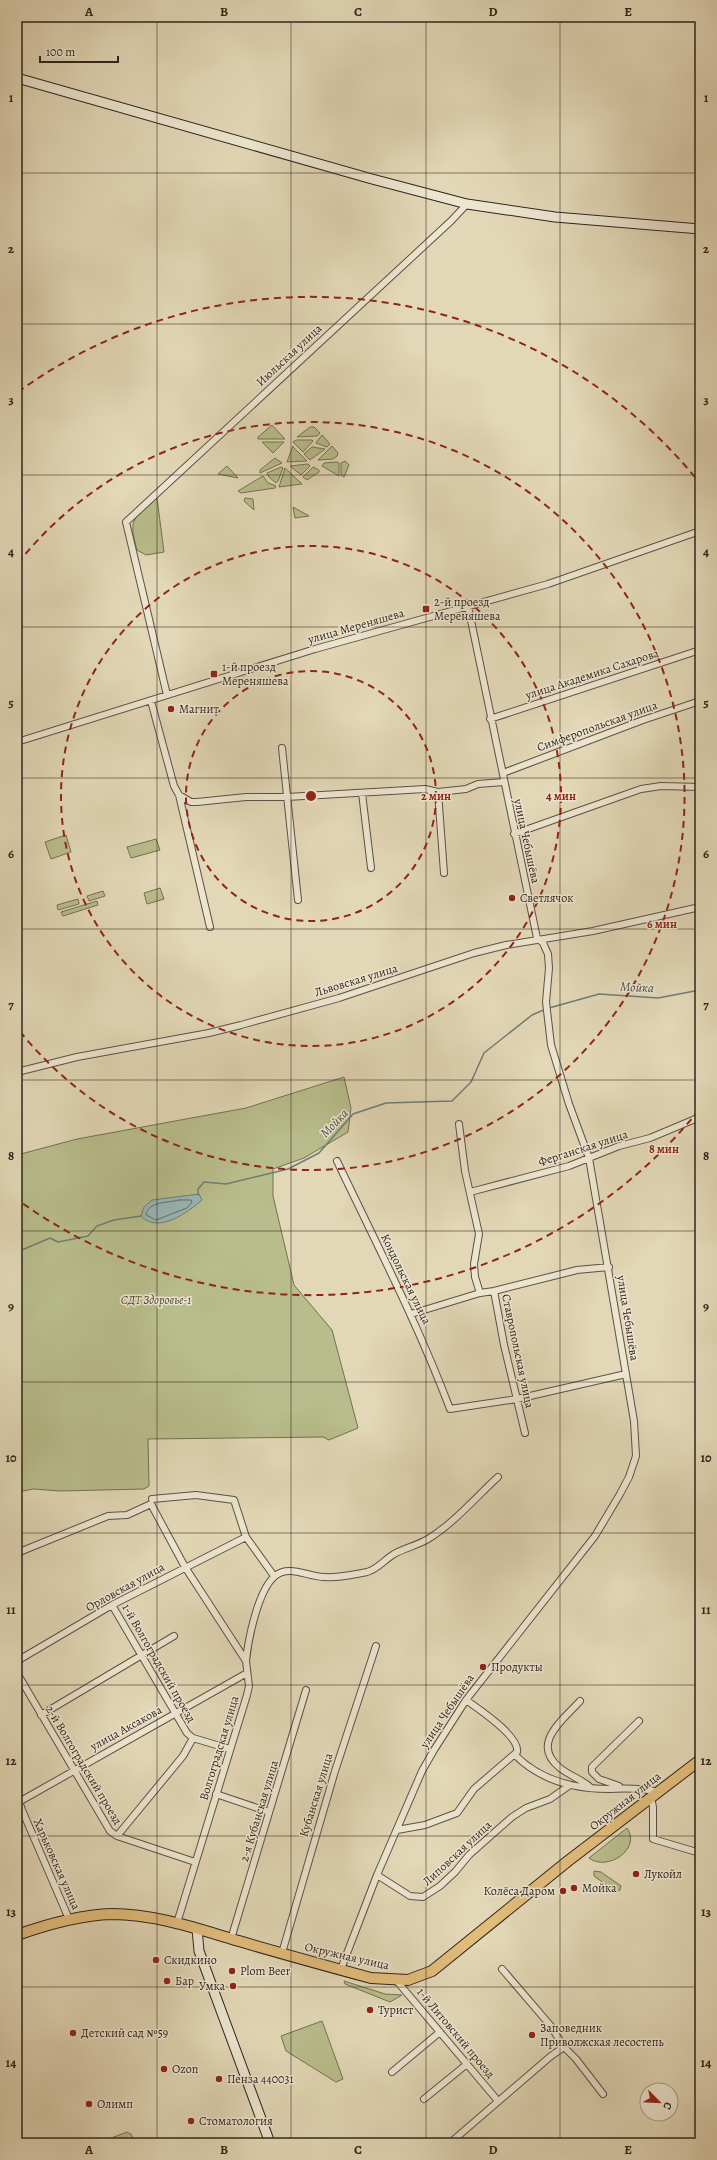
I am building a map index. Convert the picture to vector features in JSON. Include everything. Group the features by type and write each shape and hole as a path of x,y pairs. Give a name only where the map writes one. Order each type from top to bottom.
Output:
{"main road":[{"name":"Окружная улица","path":"17,1935 69,1919 112,1914 144,1916 176,1923 371,1978 396,1980 415,1978 432,1971 562,1865 700,1760"}],"street":[{"path":"17,78 372,179 467,204 555,217 700,229"},
{"name":"Июльская улица","path":"167,696 126,522 451,221 467,204"},
{"name":"улица Мереняшева","path":"17,742 316,649 548,584 700,531"},
{"name":"улица Чебышёва","path":"341,1969 377,1875 422,1771 466,1700 596,1536 629,1477 636,1456 634,1421 609,1267 589,1158 569,1104 551,1045 546,1002 549,968 548,954 543,943 537,938 514,834 503,773 490,719 468,606"},
{"name":"улица Академика Сахарова","path":"490,719 700,650"},
{"path":"151,701 172,781 179,795 210,927"},
{"name":"Симферопольская улица","path":"503,773 643,720 700,701"},
{"path":"282,748 298,900"},
{"path":"179,795 191,802 197,802 246,797 287,797 425,788 438,792 466,789 478,784 504,782"},
{"path":"514,834 641,789 662,786 700,787"},
{"path":"438,792 444,873"},
{"path":"362,793 371,868"},
{"name":"Львовская улица","path":"17,1072 78,1057 210,1033 241,1025 339,998 474,953 537,938 553,938 586,932 700,907"},
{"name":"Ферганская улица","path":"470,1192 569,1166 619,1146 650,1138 700,1117"},
{"path":"458,1124 465,1171 479,1234 475,1259 475,1277 480,1293"},
{"name":"Кондольская улица","path":"337,1161 411,1314 432,1361 450,1409 517,1399"},
{"path":"494,1291 577,1270 609,1267"},
{"name":"Ставропольская улица","path":"411,1314 480,1293 494,1291 504,1345 525,1434"},
{"path":"517,1399 626,1374"},
{"path":"246,1661 256,1612 263,1595 274,1576 285,1571 292,1571 315,1576 334,1577 375,1569 394,1554 426,1540 438,1532 498,1477"},
{"path":"17,1553 108,1516 127,1515 151,1502 196,1495 234,1500 246,1537 274,1576"},
{"name":"Волгоградская улица","path":"151,1502 185,1567 246,1661 247,1673 247,1695 176,1923"},
{"name":"Орловская улица","path":"17,1661 112,1605 246,1537"},
{"name":"1-й Волгоградский проезд","path":"112,1605 185,1730 193,1738 230,1749"},
{"path":"41,1715 174,1636"},
{"name":"Кубанская улица","path":"282,1953 333,1779 376,1646"},
{"name":"2-й Волгоградский проезд","path":"17,1673 107,1828 117,1836 195,1862"},
{"name":"улица Аксакова","path":"18,1800 247,1673"},
{"name":"2-я Кубанская улица","path":"231,1939 306,1690"},
{"path":"397,1830 425,1825 457,1813 474,1789 515,1755 517,1746 498,1723 466,1700"},
{"path":"580,1701 552,1734 546,1749 549,1756 561,1768 591,1787"},
{"path":"622,1788 599,1779 591,1770 594,1764 639,1721"},
{"path":"117,1836 183,1756 193,1738"},
{"path":"515,1755 530,1768 548,1778 570,1785 608,1789 644,1788 659,1792"},
{"name":"Липовская улица","path":"377,1875 410,1896 423,1897 440,1886 455,1872 468,1855 512,1817 526,1808 550,1799 570,1785"},
{"path":"216,1794 269,1812"},
{"path":"650,1798 653,1807 653,1839 700,1853"},
{"name":"Харьковская улица","path":"18,1800 69,1919"},
{"path":"197,1929 196,1939 199,1951 270,2143"},
{"path":"502,1969 550,2025 564,2047 576,2058 603,2094"},
{"name":"1-й Литовский проезд","path":"396,1980 498,2101"},
{"path":"392,2072 440,2032"},
{"path":"450,2143 498,2101 564,2047"},
{"path":"424,2099 467,2064"}],"green space":[{"path":"272,425 285,439 258,439 258,437"},
{"path":"310,427 314,427 320,433 317,436 297,437"},
{"path":"322,435 330,444 327,447 316,443"},
{"path":"296,440 313,441 303,452 293,442"},
{"path":"262,442 284,442 273,453"},
{"path":"332,446 338,453 337,456 333,459 318,460"},
{"path":"293,447 307,461 287,462"},
{"path":"312,447 325,449 310,460 304,454"},
{"path":"275,458 282,463 260,473 260,470"},
{"path":"345,461 349,465 344,477 341,475 341,463"},
{"path":"324,463 339,463 339,476 322,466"},
{"path":"308,464 310,466 301,475 290,466"},
{"path":"227,466 238,478 218,474"},
{"path":"281,467 283,468 276,483 267,473"},
{"path":"313,467 319,470 319,472 307,480 303,477"},
{"path":"285,468 302,484 279,487"},
{"path":"263,476 268,483 276,486 275,488 241,493 238,491"},
{"path":"157,498 164,552 146,555 137,550 134,539 133,525 138,516"},
{"path":"245,498 253,499 254,510 244,501"},
{"path":"293,507 309,516 295,518"},
{"path":"66,835 71,852 51,859 45,842"},
{"path":"156,839 160,850 131,858 127,847"},
{"path":"160,888 164,899 147,904 144,893"},
{"path":"103,891 105,896 89,901 87,896"},
{"path":"78,899 79,904 58,910 57,905"},
{"path":"97,901 98,905 63,916 61,912"},
{"name":"СДТ Здоровье-1","path":"344,1077 351,1108 348,1132 304,1158 273,1169 273,1196 294,1285 332,1330 358,1428 329,1440 323,1437 148,1439 149,1486 144,1489 60,1491 34,1489 17,1492 17,1155 77,1139 246,1108"},
{"path":"627,1828 630,1836 630,1844 620,1856 605,1862 596,1862 589,1858"},
{"path":"594,1871 601,1872 621,1886 620,1890 616,1892 594,1876"},
{"path":"344,1981 385,1994 402,1995 390,2002 345,1984"},
{"path":"322,2021 343,2079 336,2082 286,2051 281,2036"},
{"path":"127,2132 131,2134 135,2143 98,2143"}],"water":[{"path":"199,1194 202,1200 189,1211 172,1220 156,1223 148,1221 141,1216 144,1207 152,1200"}],"waterway":[{"name":"Мойка","path":"549,1008 599,994 658,998 700,990"},
{"name":"Мойка","path":"198,1195 198,1189 204,1182 226,1184 288,1169 319,1153 353,1114 386,1103 452,1101 471,1082 484,1053 532,1015 546,1009"},
{"name":"Мойка","path":"17,1252 50,1238 58,1242 88,1236 97,1226 114,1220 141,1216"}],"place":[{"name":"2-й проезд Мереняшева","path":"426,609"},
{"name":"1-й проезд Мереняшева","path":"214,674"},
{"name":"Магнит","path":"171,709"},
{"name":"Светлячок","path":"512,898"},
{"name":"Продукты","path":"483,1667"},
{"name":"Лукойл","path":"636,1874"},
{"name":"Мойка","path":"574,1888"},
{"name":"Колёса Даром","path":"563,1891"},
{"name":"Скидкино","path":"156,1960"},
{"name":"Plom Beer","path":"232,1971"},
{"name":"Бар","path":"167,1981"},
{"name":"Умка","path":"233,1986"},
{"name":"Турист","path":"370,2010"},
{"name":"Детский сад №59","path":"73,2033"},
{"name":"Заповедник Приволжская лесостепь","path":"532,2035"},
{"name":"Ozon","path":"164,2069"},
{"name":"Пенза 440031","path":"219,2079"},
{"name":"Олимп","path":"89,2104"},
{"name":"Стоматология","path":"191,2121"}]}
